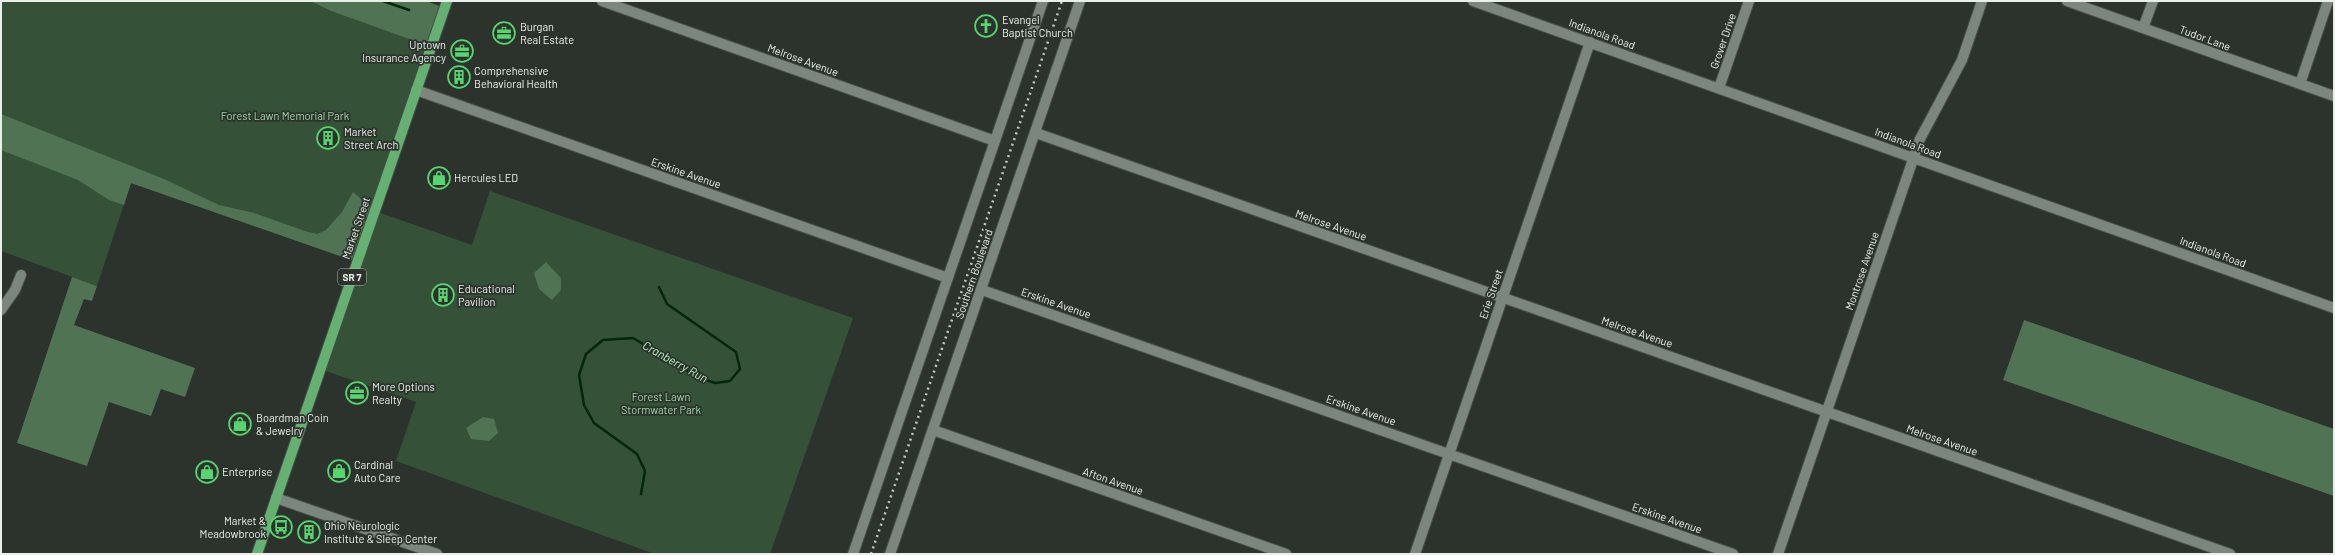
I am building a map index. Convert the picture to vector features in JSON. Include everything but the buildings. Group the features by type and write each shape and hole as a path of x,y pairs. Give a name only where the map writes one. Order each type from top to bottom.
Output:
{"main road":[{"name":"Market Street","path":"257,554 447,1"}],"street":[{"name":"Melrose Avenue","path":"602,1 995,141"},
{"name":"Southern Boulevard","path":"890,554 1036,133 1080,1"},
{"name":"Indianola Road","path":"1473,1 2334,308"},
{"name":"Grover Drive","path":"1719,88 1749,1"},
{"name":"Montrose Avenue","path":"1778,554 1914,158 1929,120 1962,60 1982,1"},
{"name":"Tudor Lane","path":"2067,1 2334,96"},
{"path":"2143,28 2153,1"},
{"path":"2300,84 2328,1"},
{"path":"853,554 995,141 1040,2"},
{"name":"Erie Street","path":"1415,554 1590,42"},
{"name":"Erskine Avenue","path":"416,90 948,278"},
{"name":"Melrose Avenue","path":"1036,133 2230,554"},
{"path":"1,310 10,298 21,275"},
{"name":"Erskine Avenue","path":"982,290 1733,554"},
{"name":"Afton Avenue","path":"933,430 1286,554"},
{"path":"276,498 437,554"}],"green space":[{"path":"1,1 310,1 331,11 431,47 375,211 472,245 490,191 853,318 770,554 655,554 396,461 416,402 320,369 357,262 131,183 97,286 1,251"},
{"path":"310,1 426,1 445,8 431,47 331,11"},
{"path":"1,114 164,179 219,205 254,213 305,231 317,234 326,230 342,212 353,192 375,211 357,262 131,183 124,205 109,200 78,180 1,150"},
{"path":"546,262 561,278 561,290 552,300 539,289 534,273"},
{"path":"72,277 97,286 92,301 84,299 74,325 195,368 185,397 161,389 151,416 109,402 87,466 17,443"},
{"path":"2024,320 2334,429 2334,496 2003,380"},
{"path":"483,417 494,419 498,433 489,441 471,439 466,428"}],"waterway":[{"name":"Cranberry Run","path":"383,1 409,10"},
{"name":"Cranberry Run","path":"641,494 645,471 637,454 594,423 584,405 579,375 586,354 603,340 633,338 700,378 715,383 730,381 740,369 736,352 667,304 659,287"}],"railway":[{"path":"871,554 1062,1"}],"place":[{"name":"Evangel Baptist Church","path":"986,26"},
{"name":"Burgan Real Estate","path":"504,33"},
{"name":"Uptown Insurance Agency","path":"462,51"},
{"name":"Comprehensive Behavioral Health","path":"459,77"},
{"name":"Market Street Arch","path":"328,138"},
{"name":"Hercules LED","path":"439,178"},
{"name":"Educational Pavilion","path":"443,295"},
{"name":"More Options Realty","path":"357,393"},
{"name":"Boardman Coin & Jewelry","path":"240,424"},
{"name":"Cardinal Auto Care","path":"339,471"},
{"name":"Enterprise","path":"207,472"},
{"name":"Market & Meadowbrook","path":"281,527"},
{"name":"Ohio Neurologic Institute & Sleep Center","path":"309,532"}],"park label":[{"name":"Forest Lawn Memorial Park","path":"285,116"},
{"name":"Forest Lawn Stormwater Park","path":"661,403"}]}
